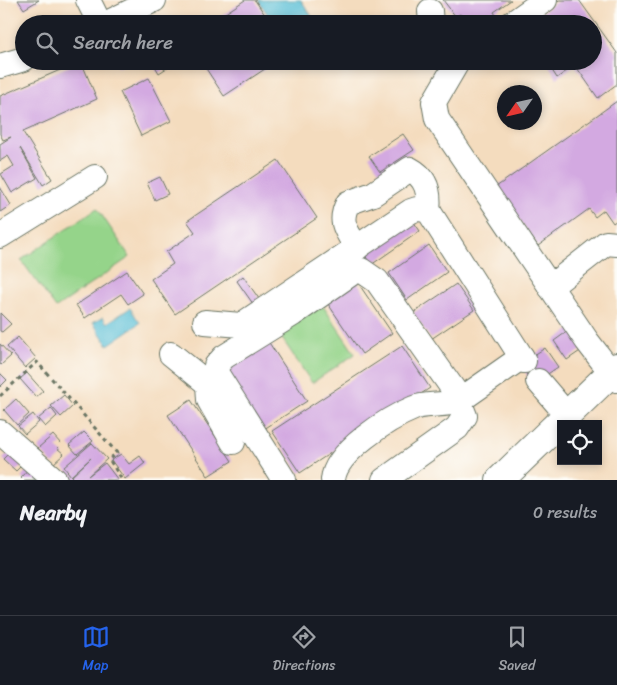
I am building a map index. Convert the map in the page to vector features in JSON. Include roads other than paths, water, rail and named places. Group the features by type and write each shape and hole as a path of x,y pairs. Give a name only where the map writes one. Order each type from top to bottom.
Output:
{"main road":[{"path":"507,477 567,415 615,373"}],"street":[{"path":"88,0 96,15"},
{"path":"123,15 154,0"},
{"path":"524,15 545,0"},
{"path":"0,66 15,62"},
{"path":"453,70 434,102 437,120 550,287 615,373"},
{"path":"333,480 337,463 351,448 391,420 415,407 459,401 523,359 428,210 430,197 427,185 417,173 410,169 373,194 348,203 342,215 345,230 357,248"},
{"path":"0,236 95,177"},
{"path":"205,322 241,325 411,212 417,209 428,210"},
{"path":"550,287 606,243 617,244"},
{"path":"233,442 209,400 211,378 216,366 224,357 293,314 352,273 361,270 377,281 456,393 465,416 457,428 384,480"},
{"path":"171,354 211,378 284,480"},
{"path":"538,381 567,415"},
{"path":"0,432 55,480"}],"water":[{"path":"258,0 301,0 311,15 268,15"},
{"path":"130,308 140,323 108,345 93,323 103,317 107,323"}]}
